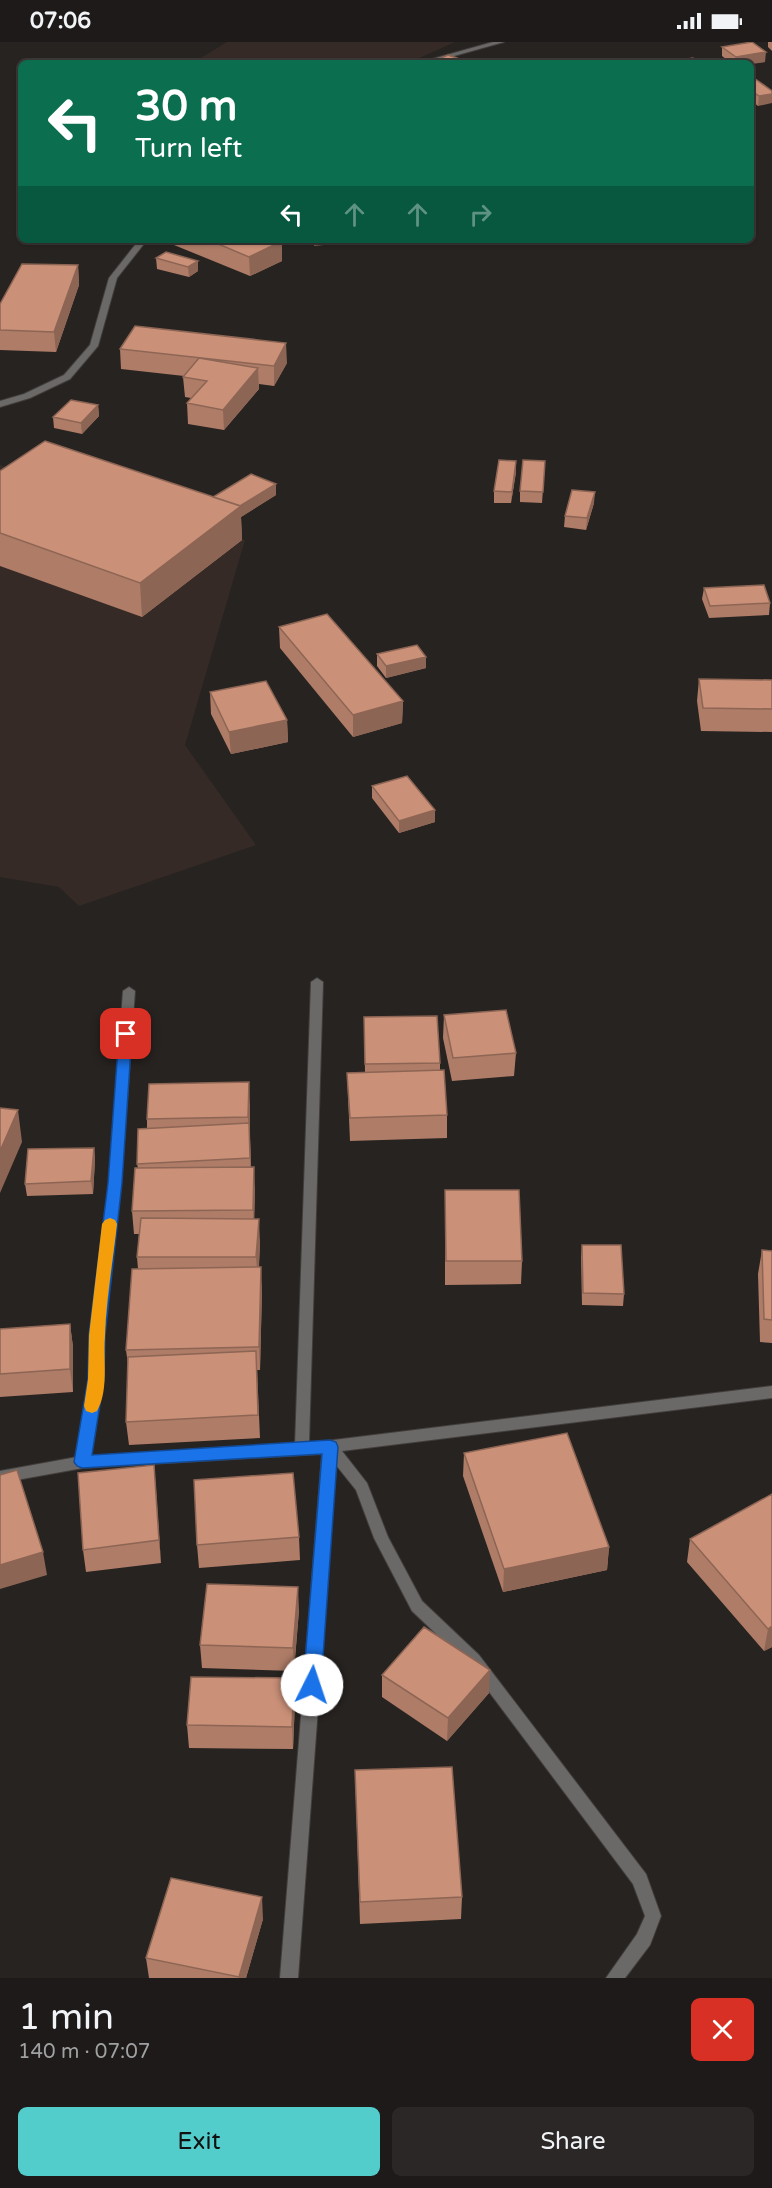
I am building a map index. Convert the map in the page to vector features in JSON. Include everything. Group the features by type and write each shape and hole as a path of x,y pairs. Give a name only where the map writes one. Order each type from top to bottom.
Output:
{"street":[{"path":"432,60 501,42"},
{"path":"0,404 27,396 67,377 94,346 113,278 141,243"},
{"path":"302,1450 317,982"},
{"path":"82,1462 96,1379 97,1335 115,1183 129,991"},
{"path":"0,1477 82,1462 330,1447 772,1392"},
{"path":"289,1978 330,1447"},
{"path":"330,1447 362,1487 381,1538 417,1606 474,1660 640,1880 653,1916 644,1939 615,1978"}],"shaded area":[{"path":"227,42 455,42 415,60 198,60"},
{"path":"0,465 245,540 185,745 256,845 79,906 59,887 0,877"}],"building":[{"path":"752,42 766,52 736,57 722,47"},
{"path":"448,55 462,60 437,60"},
{"path":"754,78 772,91 772,94 759,96 754,92"},
{"path":"216,243 278,243 249,257"},
{"path":"166,252 198,261 188,267 156,258"},
{"path":"22,264 78,265 54,332 0,330 0,304"},
{"path":"135,326 286,343 274,366 120,349"},
{"path":"199,358 258,368 223,410 187,403 207,381 183,377"},
{"path":"71,400 98,405 81,423 53,417"},
{"path":"45,441 241,506 140,583 0,533 0,471"},
{"path":"499,460 516,461 512,492 494,491"},
{"path":"523,460 545,461 543,492 520,491"},
{"path":"251,474 276,484 240,506 213,497"},
{"path":"572,490 595,492 587,518 565,516"},
{"path":"764,585 770,603 710,606 704,588"},
{"path":"327,614 403,701 353,715 279,627"},
{"path":"417,645 426,657 386,666 377,654"},
{"path":"699,679 772,680 772,709 703,708"},
{"path":"266,681 287,720 229,732 210,692"},
{"path":"407,776 435,810 399,821 372,786"},
{"path":"506,1010 516,1053 453,1058 444,1015"},
{"path":"437,1016 440,1063 365,1064 364,1017"},
{"path":"444,1070 447,1115 350,1118 347,1073"},
{"path":"249,1082 248,1117 147,1119 149,1084"},
{"path":"0,1108 18,1110 0,1151"},
{"path":"249,1123 250,1158 137,1164 138,1129"},
{"path":"94,1148 91,1181 25,1184 28,1149"},
{"path":"254,1167 253,1210 132,1211 135,1168"},
{"path":"445,1190 519,1190 522,1261 446,1261"},
{"path":"141,1218 259,1219 256,1257 137,1257"},
{"path":"582,1245 621,1245 624,1294 583,1293"},
{"path":"762,1250 772,1251 772,1320 764,1319"},
{"path":"261,1267 259,1347 126,1350 132,1269"},
{"path":"70,1324 70,1369 0,1374 0,1329"},
{"path":"256,1351 258,1415 126,1422 128,1357"},
{"path":"567,1433 609,1547 504,1569 464,1453"},
{"path":"154,1465 159,1540 83,1550 78,1473"},
{"path":"17,1470 43,1552 0,1565 0,1475"},
{"path":"293,1473 299,1537 197,1545 194,1480"},
{"path":"772,1494 772,1626 768,1629 690,1539"},
{"path":"207,1584 298,1587 293,1648 200,1645"},
{"path":"424,1627 490,1670 448,1718 382,1675"},
{"path":"191,1677 294,1678 292,1727 187,1725"},
{"path":"452,1767 462,1897 360,1902 355,1770"},
{"path":"171,1878 262,1897 239,1977 146,1958"}],"slow traffic":[{"path":"92,1406 96,1379 97,1335 110,1224"}],"route":[{"path":"126,1034 115,1183 97,1335 96,1379 82,1462 330,1447 312,1685"}]}
